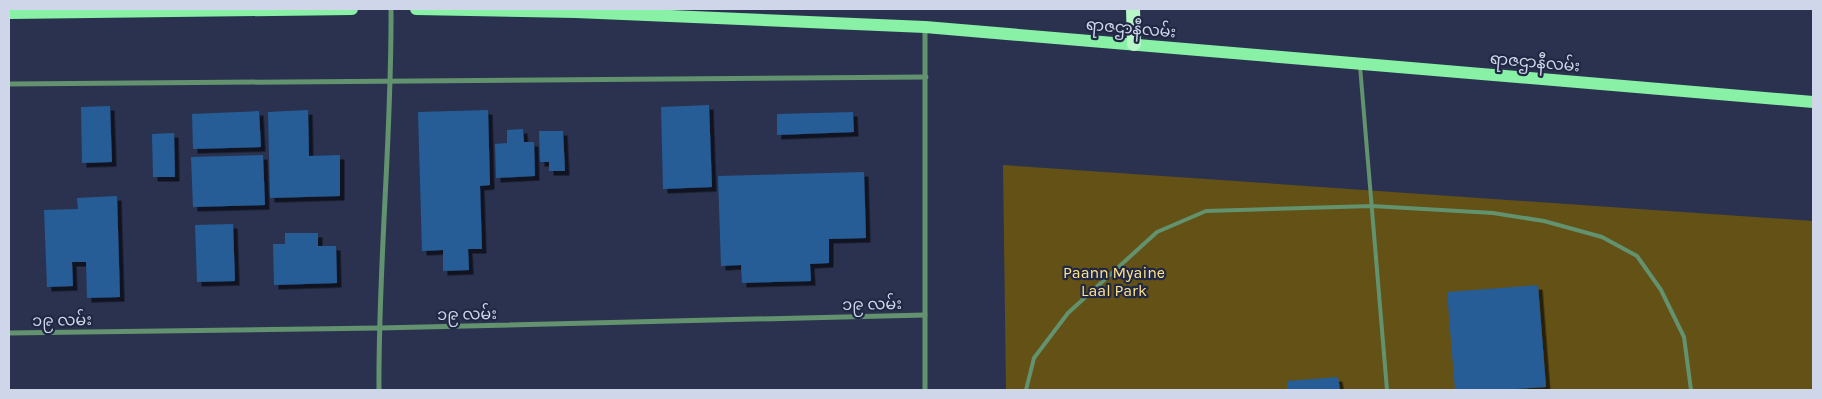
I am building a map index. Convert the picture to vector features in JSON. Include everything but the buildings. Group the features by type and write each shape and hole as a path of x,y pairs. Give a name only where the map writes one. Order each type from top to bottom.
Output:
{"highway":[{"path":"1134,9 1134,44"}],"main road":[{"path":"9,13 352,9"},
{"name":"ရာဇဌာနီလမ်း","path":"416,9 576,12 925,27 1813,102"}],"street":[{"path":"379,390 379,328 391,68 391,9"},
{"path":"925,27 925,390"},
{"path":"9,84 926,77"},
{"name":"၁၉ လမ်း","path":"9,333 379,328 925,315"}],"lane":[{"path":"1360,64 1387,390"},
{"path":"1026,390 1034,358 1068,313 1157,232 1206,211 1372,206 1492,213 1544,221 1602,237 1637,256 1661,290 1684,336 1692,390"}],"green space":[{"name":"Paann Myaine Laal Park","path":"1003,165 1813,221 1813,390 1006,390"}]}
